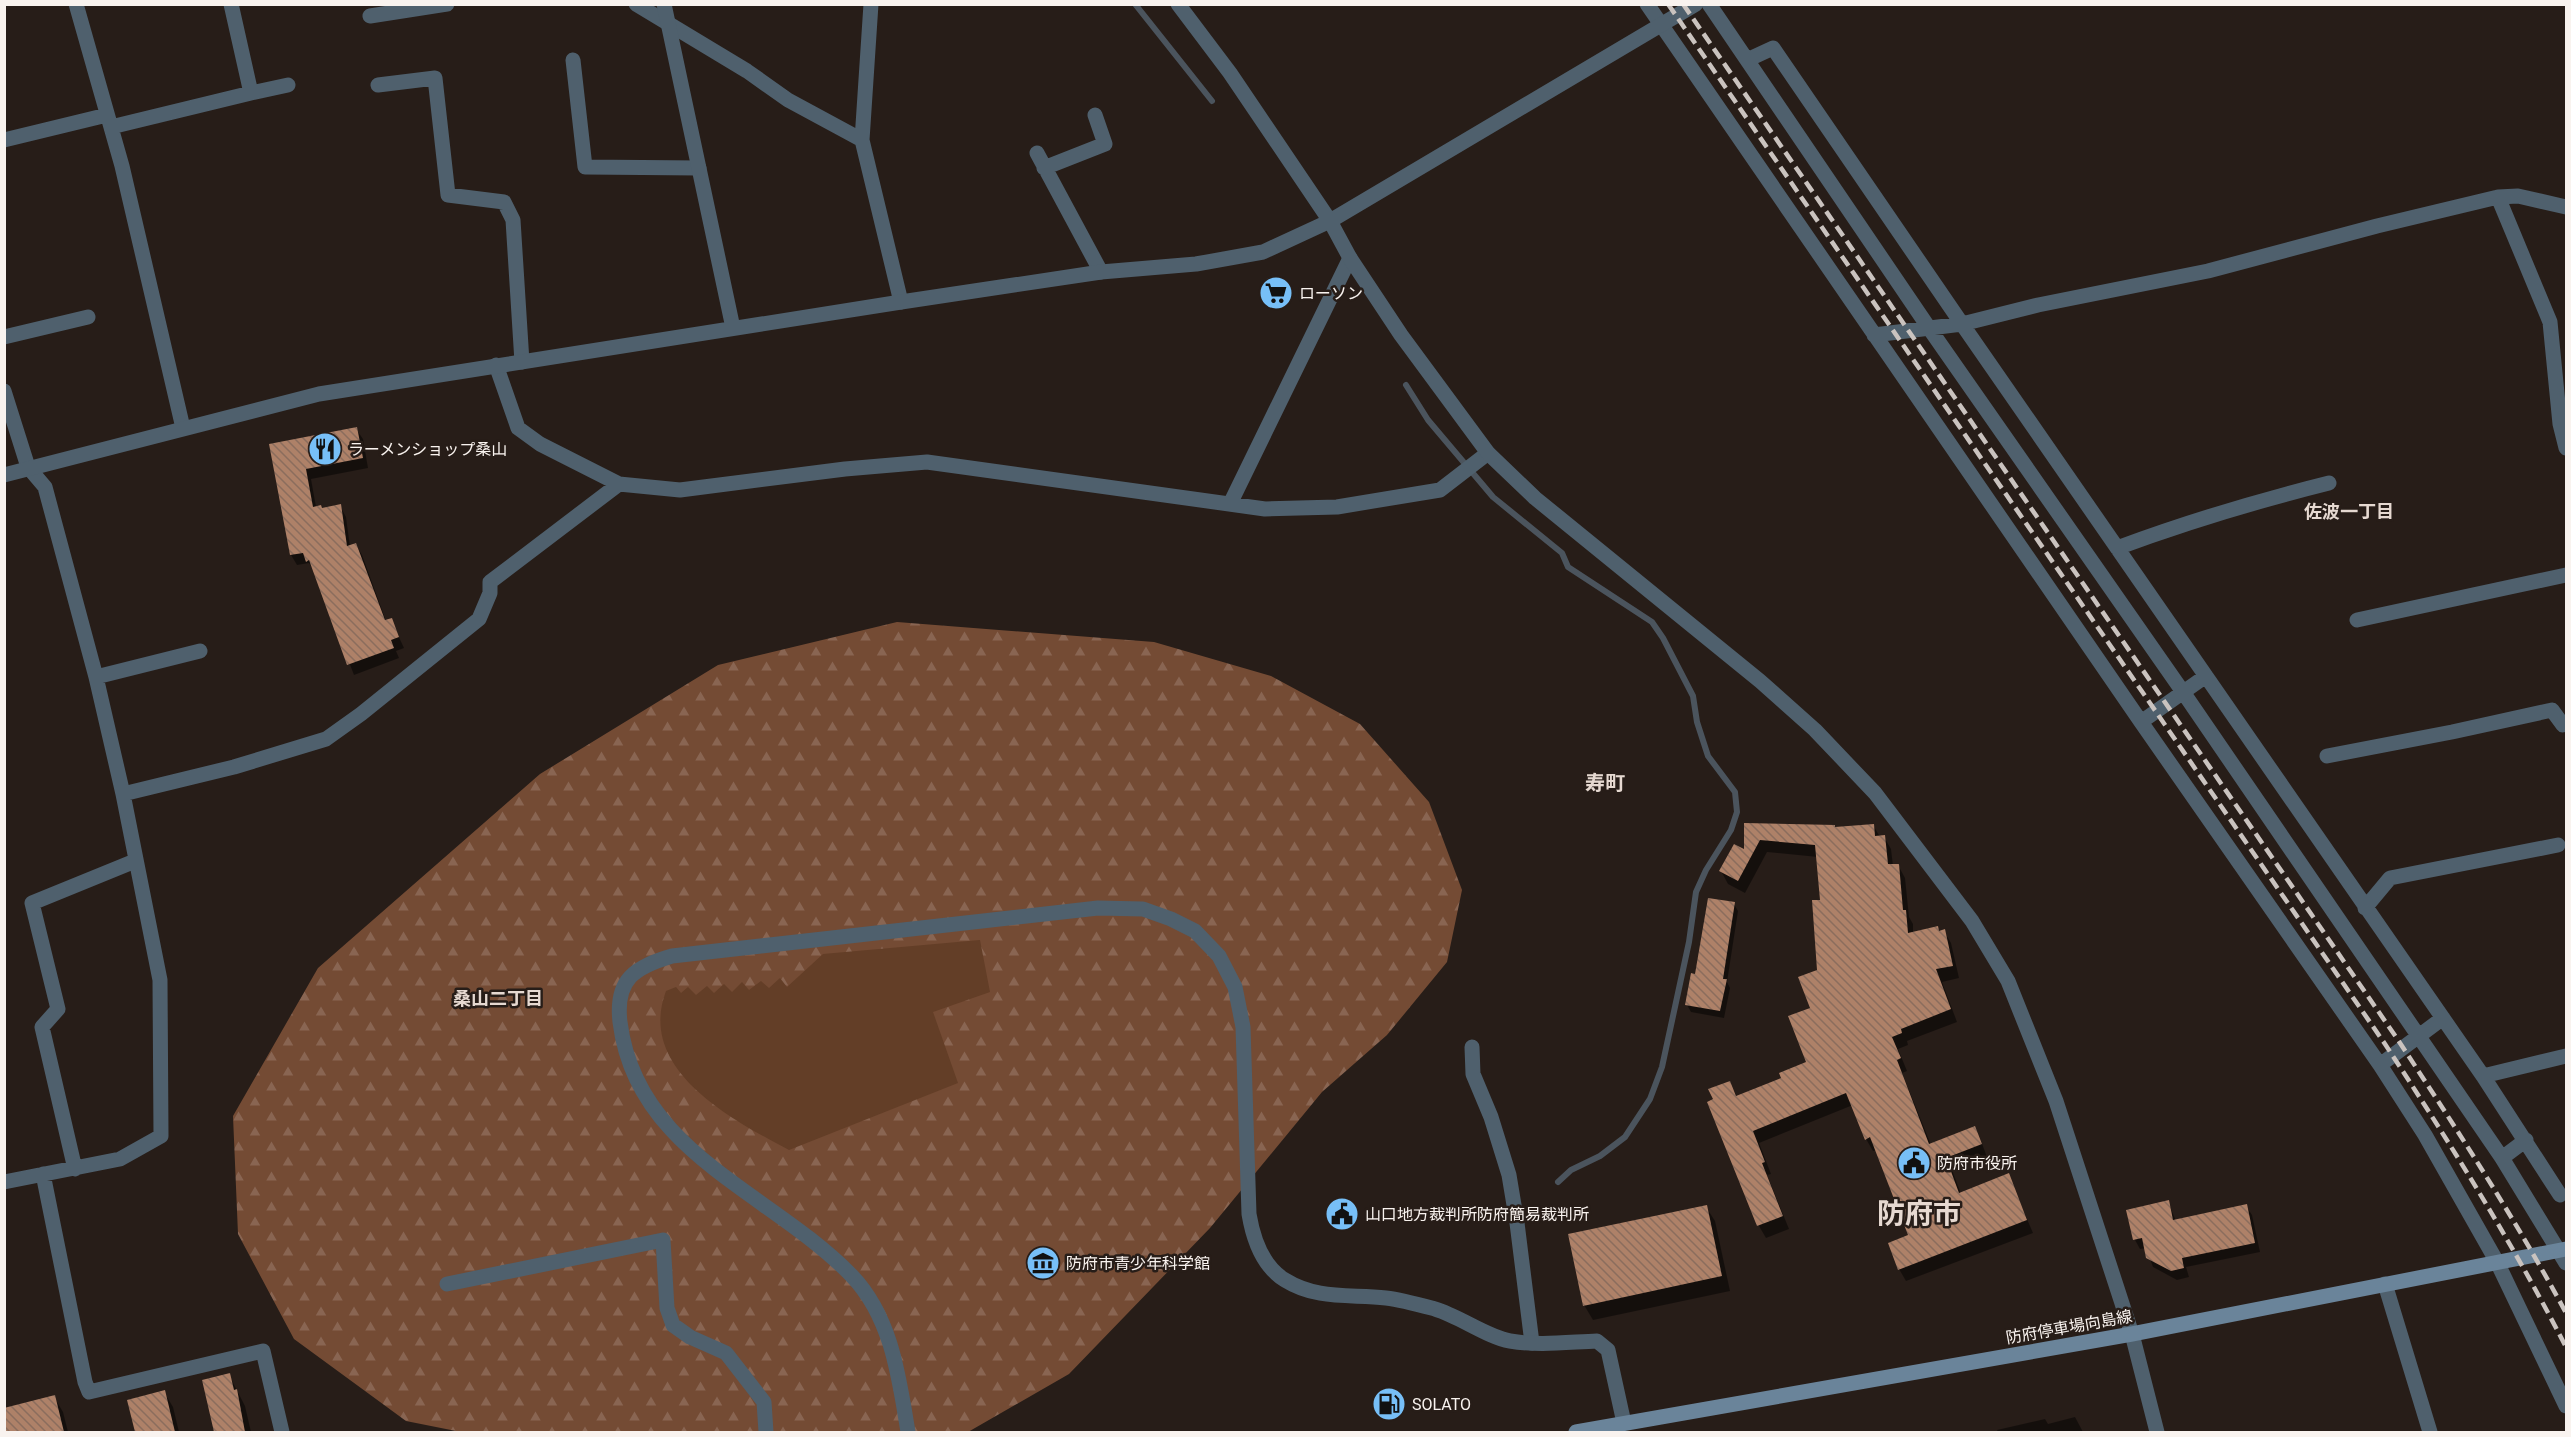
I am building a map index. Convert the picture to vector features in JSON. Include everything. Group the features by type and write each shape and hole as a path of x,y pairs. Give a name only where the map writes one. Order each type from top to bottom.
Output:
{"main road":[{"name":"防府停車場向島線","path":"1576,1432 1625,1428 2132,1334 2562,1250"}],"street":[{"path":"76,4 122,166 183,428"},
{"path":"231,4 251,93"},
{"path":"370,16 447,4"},
{"path":"636,4 747,71 788,100 862,140"},
{"path":"664,4 733,328"},
{"path":"871,4 862,140 901,302"},
{"path":"1178,4 1230,73 1330,221 1350,258 1401,335 1488,453 1535,498 1760,681 1815,730 1875,793 1932,865 1972,921 2008,981 2056,1101 2132,1334 2157,1432"},
{"path":"1647,4 2380,1065 2425,1135 2497,1262 2566,1406"},
{"path":"4,475 319,394 901,302 1101,272 1196,264 1263,252 1330,221 1696,4"},
{"path":"1709,4 1929,328 2419,1036 2562,1250 2566,1263"},
{"path":"1747,60 1773,48 2483,1076 2560,1195"},
{"path":"573,60 585,167 699,168"},
{"path":"378,85 435,78 448,195 504,202 513,220 522,362"},
{"path":"4,140 288,85"},
{"path":"1044,168 1105,144 1095,115"},
{"path":"1037,153 1101,272"},
{"path":"1874,335 1962,324 2038,305 2208,271 2377,226 2498,197 2517,196 2566,207"},
{"path":"2498,197 2550,322 2560,424 2566,448"},
{"path":"1230,504 1350,258"},
{"path":"4,337 88,317"},
{"path":"496,365 518,428 540,444 619,484 680,490 845,469 927,462 1265,509 1337,507 1440,490 1488,453"},
{"path":"4,391 28,467 45,487 96,677 123,794 160,980 161,1136 120,1159 4,1182"},
{"path":"2117,548 2202,517 2329,483"},
{"path":"123,794 234,767 326,739 361,714 479,619 490,593 490,582 619,484"},
{"path":"2357,620 2566,575"},
{"path":"96,677 200,651"},
{"path":"2141,722 2206,676"},
{"path":"2327,756 2552,710 2563,725 2566,724"},
{"path":"2365,908 2390,878 2558,845"},
{"path":"75,1169 42,1027 58,1009 32,903 135,861"},
{"path":"908,1432 890,1342 873,1305 853,1277 818,1247 692,1151 660,1120 642,1092 630,1067 618,1006 625,982 644,964 672,956 1098,908 1143,909 1171,919 1195,931 1218,956 1235,987 1243,1027 1249,1214 1253,1239 1266,1260 1282,1278 1306,1291 1333,1296 1387,1298 1436,1309 1508,1341 1532,1343 1597,1341 1608,1350 1625,1428"},
{"path":"2380,1065 2443,1018"},
{"path":"1472,1047 1473,1074 1491,1117 1509,1175 1532,1343"},
{"path":"2483,1076 2566,1056"},
{"path":"2502,1158 2526,1140"},
{"path":"43,1174 68,1304 89,1392 263,1351 282,1432"},
{"path":"447,1284 663,1240 667,1308 673,1324 690,1337 726,1353 764,1402 766,1432"},
{"path":"2385,1284 2430,1432"}],"green space":[{"path":"897,622 1154,642 1271,676 1360,724 1429,802 1462,890 1447,962 1387,1035 1322,1092 1210,1228 1069,1374 968,1432 461,1432 406,1421 294,1339 238,1234 233,1116 318,968 540,774 718,665"}],"shaded area":[{"path":"980,940 990,992 933,1012 958,1083 789,1150 742,1124 695,1089 677,1068 665,1045 660,1019 666,991 676,987 681,993 688,987 696,995 707,986 714,993 724,984 732,992 742,982 749,990 761,981 769,988 780,978 787,987 823,954"}],"building":[{"path":"357,427 363,458 306,469 313,507 321,505 322,508 341,504 347,546 356,543 385,620 392,618 399,637 391,640 394,648 347,665 309,560 306,562 303,553 290,555 269,444"},
{"path":"1744,823 1835,825 1835,827 1874,824 1875,836 1885,835 1888,864 1899,864 1903,910 1906,910 1908,933 1938,926 1939,931 1945,929 1953,966 1936,969 1951,1009 1901,1029 1902,1033 1892,1037 1901,1058 1897,1060 1929,1144 1975,1126 1982,1144 1946,1158 1959,1193 2009,1173 2027,1220 1898,1270 1888,1243 1908,1235 1870,1137 1865,1140 1846,1093 1753,1131 1765,1162 1762,1163 1783,1216 1757,1226 1707,1102 1713,1099 1708,1089 1730,1081 1736,1096 1781,1078 1779,1073 1806,1062 1788,1016 1810,1008 1798,977 1817,970 1812,900 1820,900 1815,845 1760,840 1738,881 1719,871 1734,844 1744,849"},
{"path":"1708,898 1735,902 1723,979 1727,979 1720,1011 1685,1005 1691,973 1695,974"},
{"path":"2169,1200 2173,1220 2247,1204 2255,1243 2182,1258 2184,1268 2171,1271 2146,1258 2142,1238 2133,1240 2126,1210"},
{"path":"1707,1205 1722,1276 1583,1306 1568,1234"},
{"path":"230,1373 234,1390 237,1389 245,1432 214,1432 202,1380"},
{"path":"165,1390 175,1432 135,1432 127,1400"},
{"path":"55,1395 64,1432 4,1432 4,1408"}],"waterway":[{"path":"1135,4 1212,101"},
{"path":"1406,385 1428,420 1493,497 1562,553 1568,567 1652,622 1663,638 1693,696 1697,722 1708,756 1735,792 1737,812 1731,830 1706,870 1696,892 1689,942 1662,1067 1650,1099 1625,1137 1600,1156 1571,1170 1558,1182"}],"railway":[{"path":"1668,4 2385,1044 2480,1193 2566,1347"},
{"path":"1683,4 2396,1037 2506,1208 2566,1313"}],"place":[{"name":"ローソン","path":"1276,293"},
{"name":"ラーメンショップ桑山","path":"325,449"},
{"name":"防府市役所","path":"1914,1163"},
{"name":"山口地方裁判所防府簡易裁判所","path":"1342,1214"},
{"name":"防府市青少年科学館","path":"1043,1263"},
{"name":"SOLATO","path":"1389,1404"}],"district":[{"name":"佐波一丁目","path":"2349,511"},
{"name":"寿町","path":"1605,783"},
{"name":"桑山二丁目","path":"498,998"},
{"name":"防府市","path":"1919,1213"}]}
